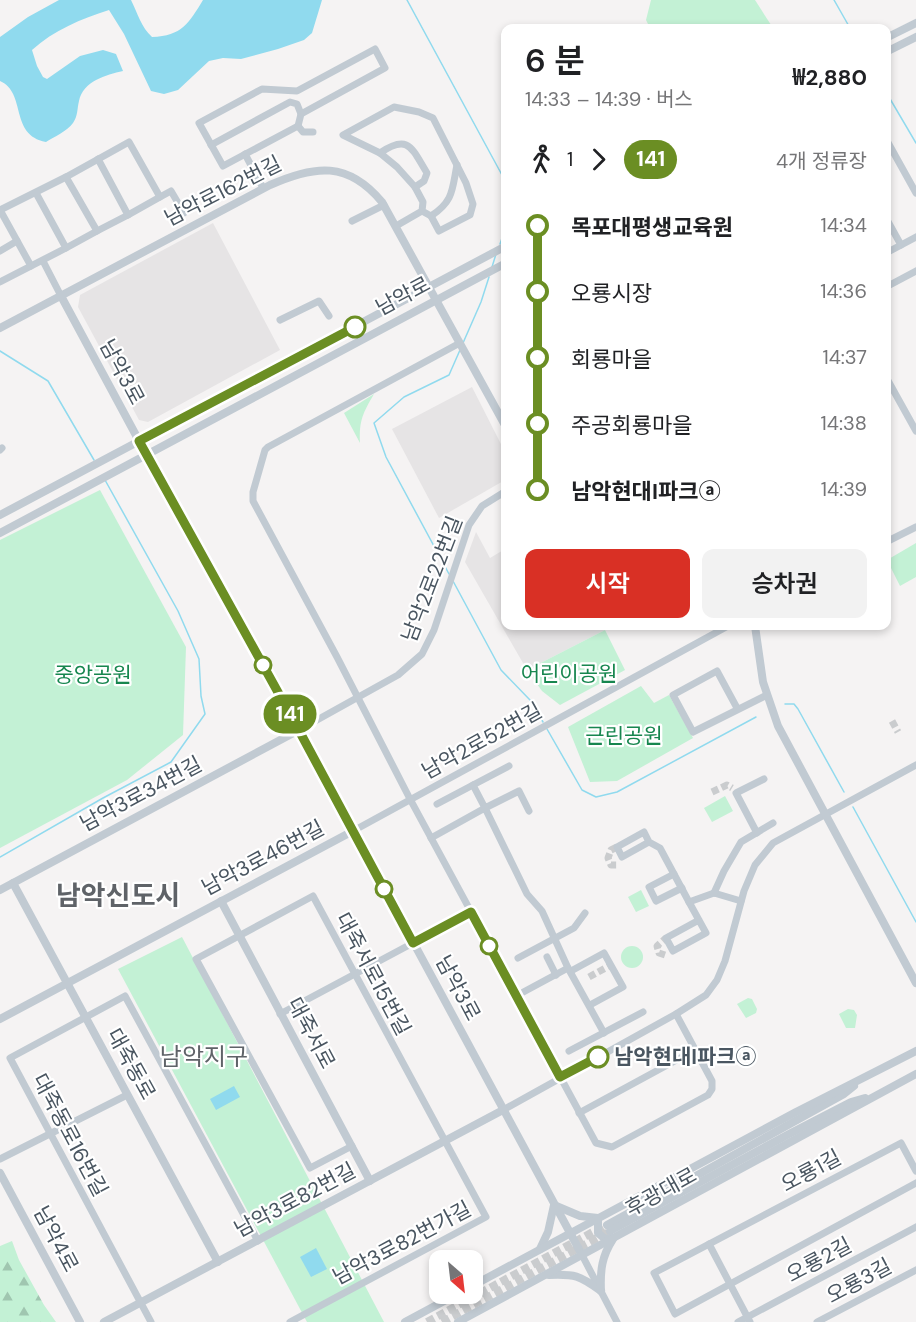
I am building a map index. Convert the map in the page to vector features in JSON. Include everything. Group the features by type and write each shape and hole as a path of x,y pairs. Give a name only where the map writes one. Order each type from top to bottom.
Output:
{"street":[{"path":"891,36 916,23"},
{"path":"891,50 916,37"},
{"path":"375,49 385,68 301,114 298,126 223,166 199,123 262,89 297,91 375,49"},
{"path":"283,90 301,114"},
{"path":"211,145 293,103 297,91"},
{"path":"394,107 419,112 433,118 457,164 473,204 470,214 439,231 431,216 422,211 423,202 415,187 397,167 380,153 343,135 394,107"},
{"path":"298,126 303,132 313,132"},
{"path":"31,266 0,210 129,142 160,197"},
{"path":"380,153 392,144 402,143 411,148 427,174 424,181 415,187"},
{"path":"891,148 916,191"},
{"path":"245,154 263,188"},
{"path":"98,159 128,215"},
{"path":"431,216 448,202 454,188 457,164"},
{"name":"남악로162번길","path":"2,327 263,188 296,173 327,170 360,181 384,205 501,419"},
{"path":"66,177 97,231"},
{"path":"0,282 171,191 184,213"},
{"path":"36,193 66,248"},
{"path":"352,221 384,205"},
{"path":"396,226 422,211"},
{"path":"891,227 901,245"},
{"path":"891,250 916,237"},
{"path":"0,251 17,241"},
{"name":"남악로","path":"0,515 501,249"},
{"path":"43,261 61,296"},
{"name":"남악로","path":"0,532 501,266"},
{"path":"891,284 916,271"},
{"name":"남악3로","path":"61,296 146,455 299,730 582,1255"},
{"path":"280,320 319,301 329,316"},
{"path":"410,799 255,506 253,492 265,450 272,444 459,345"},
{"path":"891,385 916,431"},
{"name":"남악2로22번길","path":"299,730 398,675 422,654 434,630 438,612 469,525 476,513 501,494"},
{"path":"891,540 916,527"},
{"name":"남악2로52번길","path":"353,831 721,630"},
{"path":"755,630 760,669 778,726 916,983"},
{"path":"737,708 717,671 673,695 693,732 767,695"},
{"name":"남악3로34번길","path":"0,890 299,730"},
{"path":"503,1110 676,1014 705,995 717,980 725,961 741,901 755,865 773,843 916,765"},
{"path":"437,804 509,766"},
{"path":"757,832 734,791 764,778"},
{"path":"472,785 527,894 542,911 556,937 569,970 604,1033"},
{"path":"431,838 519,791 529,811"},
{"name":"남악2로52번길","path":"410,799 596,1143 612,1147 708,1095 712,1089 712,1082 695,1050"},
{"path":"714,893 724,870 741,842 774,823"},
{"name":"남악3로46번길","path":"0,1019 353,831"},
{"path":"649,842 660,848 682,888 706,933 673,951 666,938 699,920"},
{"path":"674,874 649,887 656,901 682,888"},
{"name":"대죽동로","path":"13,883 218,1262"},
{"path":"689,902 714,893 741,901"},
{"name":"대죽서로15번길","path":"239,936 313,896 445,1141"},
{"name":"대죽서로","path":"221,901 370,1181"},
{"path":"280,1014 471,912"},
{"path":"518,958 574,928 585,913"},
{"path":"239,936 196,959 310,1168 352,1146"},
{"path":"516,996 604,953 623,987 590,1005"},
{"path":"547,957 556,975"},
{"path":"85,1018 124,996 258,1240"},
{"path":"569,1051 644,1012"},
{"path":"579,1113 695,1050 676,1014"},
{"name":"대죽동로16번길","path":"85,1018 10,1058 141,1303"},
{"name":"후광대로","path":"483,1280 915,1050"},
{"name":"후광대로","path":"458,1322 582,1255 610,1231 844,1094 868,1074"},
{"name":"후광대로","path":"610,1231 881,1094 916,1074"},
{"path":"0,1159 127,1095"},
{"name":"남악3로82번길","path":"104,1322 503,1110"},
{"name":"남악3로82번가길","path":"290,1322 486,1217 445,1141"},
{"name":"오룡1길","path":"916,1171 901,1143 654,1274 675,1314 916,1183"},
{"name":"남악4로","path":"0,1173 80,1322"},
{"path":"539,1250 548,1232 554,1205 580,1216 598,1218 598,1233 605,1239 610,1231"},
{"name":"오룡2길","path":"738,1322 749,1320 916,1227"},
{"path":"601,1291 600,1270 610,1231"},
{"path":"709,1244 749,1320"},
{"path":"582,1255 617,1322"},
{"name":"오룡3길","path":"817,1322 916,1270"},
{"path":"545,1275 571,1274 584,1279 601,1291"},
{"path":"141,1303 151,1322"},
{"path":"405,1322 439,1304"}],"shaded area":[{"path":"213,223 280,350 148,422 139,420 78,307 80,295"},
{"path":"472,387 501,444 501,482 439,518 392,429"},
{"path":"476,532 490,558 501,551 501,625 465,562"},
{"path":"504,630 605,630 527,670"}],"green space":[{"path":"651,0 755,0 770,24 648,24 646,20"},
{"path":"374,394 362,417 360,443 344,413"},
{"name":"중앙공원","path":"100,490 186,647 183,735 127,780 0,848 0,540"},
{"path":"916,543 916,577 900,586 891,568 891,558"},
{"name":"어린이공원","path":"605,630 625,670 560,705 542,691 527,670"},
{"name":"근린공원","path":"641,686 654,703 669,695 693,738 617,781 590,782 568,727"},
{"path":"725,796 733,811 712,822 704,808"},
{"path":"641,890 649,906 636,912 628,897"},
{"path":"182,937 384,1322 307,1322 118,969"},
{"path":"632,946 640,949 643,957 640,965 632,968 624,965 621,957 624,949"},
{"path":"748,998 752,999 757,1009 756,1013 746,1018 737,1004"},
{"path":"848,1009 854,1010 857,1015 855,1028 846,1028 839,1014"},
{"path":"12,1241 19,1260 56,1322 0,1322 0,1246"}],"water":[{"path":"59,0 131,0 142,25 152,37 171,34 184,27 203,0 322,0 312,33 304,40 241,59 223,58 209,61 178,90 164,94 151,91 124,34 109,10 68,26 32,50 43,77 47,79 80,56 103,50 116,54 123,71 96,80 85,88 81,94 73,123 46,142 35,138 27,131 13,95 0,81 0,37 28,17"},
{"path":"234,1086 240,1097 216,1110 210,1099"},
{"path":"316,1248 327,1269 311,1277 300,1257"}],"waterway":[{"path":"407,0 501,173"},
{"path":"834,0 848,24"},
{"path":"891,100 916,143"},
{"path":"492,267 496,254"},
{"path":"463,343 489,277"},
{"path":"449,574 386,457 374,423 404,397 449,375 460,350"},
{"path":"0,351 48,381 94,460"},
{"path":"0,857 171,762 205,714 201,696 199,659 178,611 105,480"},
{"path":"453,581 501,670 530,700 543,722"},
{"path":"785,704 794,704 798,709 844,792"},
{"path":"547,729 582,790 596,797 617,792 756,717"},
{"path":"853,807 916,922"}],"tunnel":[{"path":"892,721 898,732"},
{"path":"712,792 727,785 732,788"},
{"path":"617,847 611,850 608,858 611,865 617,865"},
{"path":"665,955 659,953 657,946 666,938"},
{"path":"589,977 611,965"},
{"path":"427,1322 604,1226"},
{"path":"442,1322 610,1231"}],"bus line":[{"name":"141","path":"355,327 139,441 295,723 413,943 471,912 560,1077 598,1057"}],"place":[{"name":"남악현대I파크ⓐ","path":"598,1057"}],"district":[{"name":"남악신도시","path":"118,895"},
{"name":"남악지구","path":"204,1056"}]}
